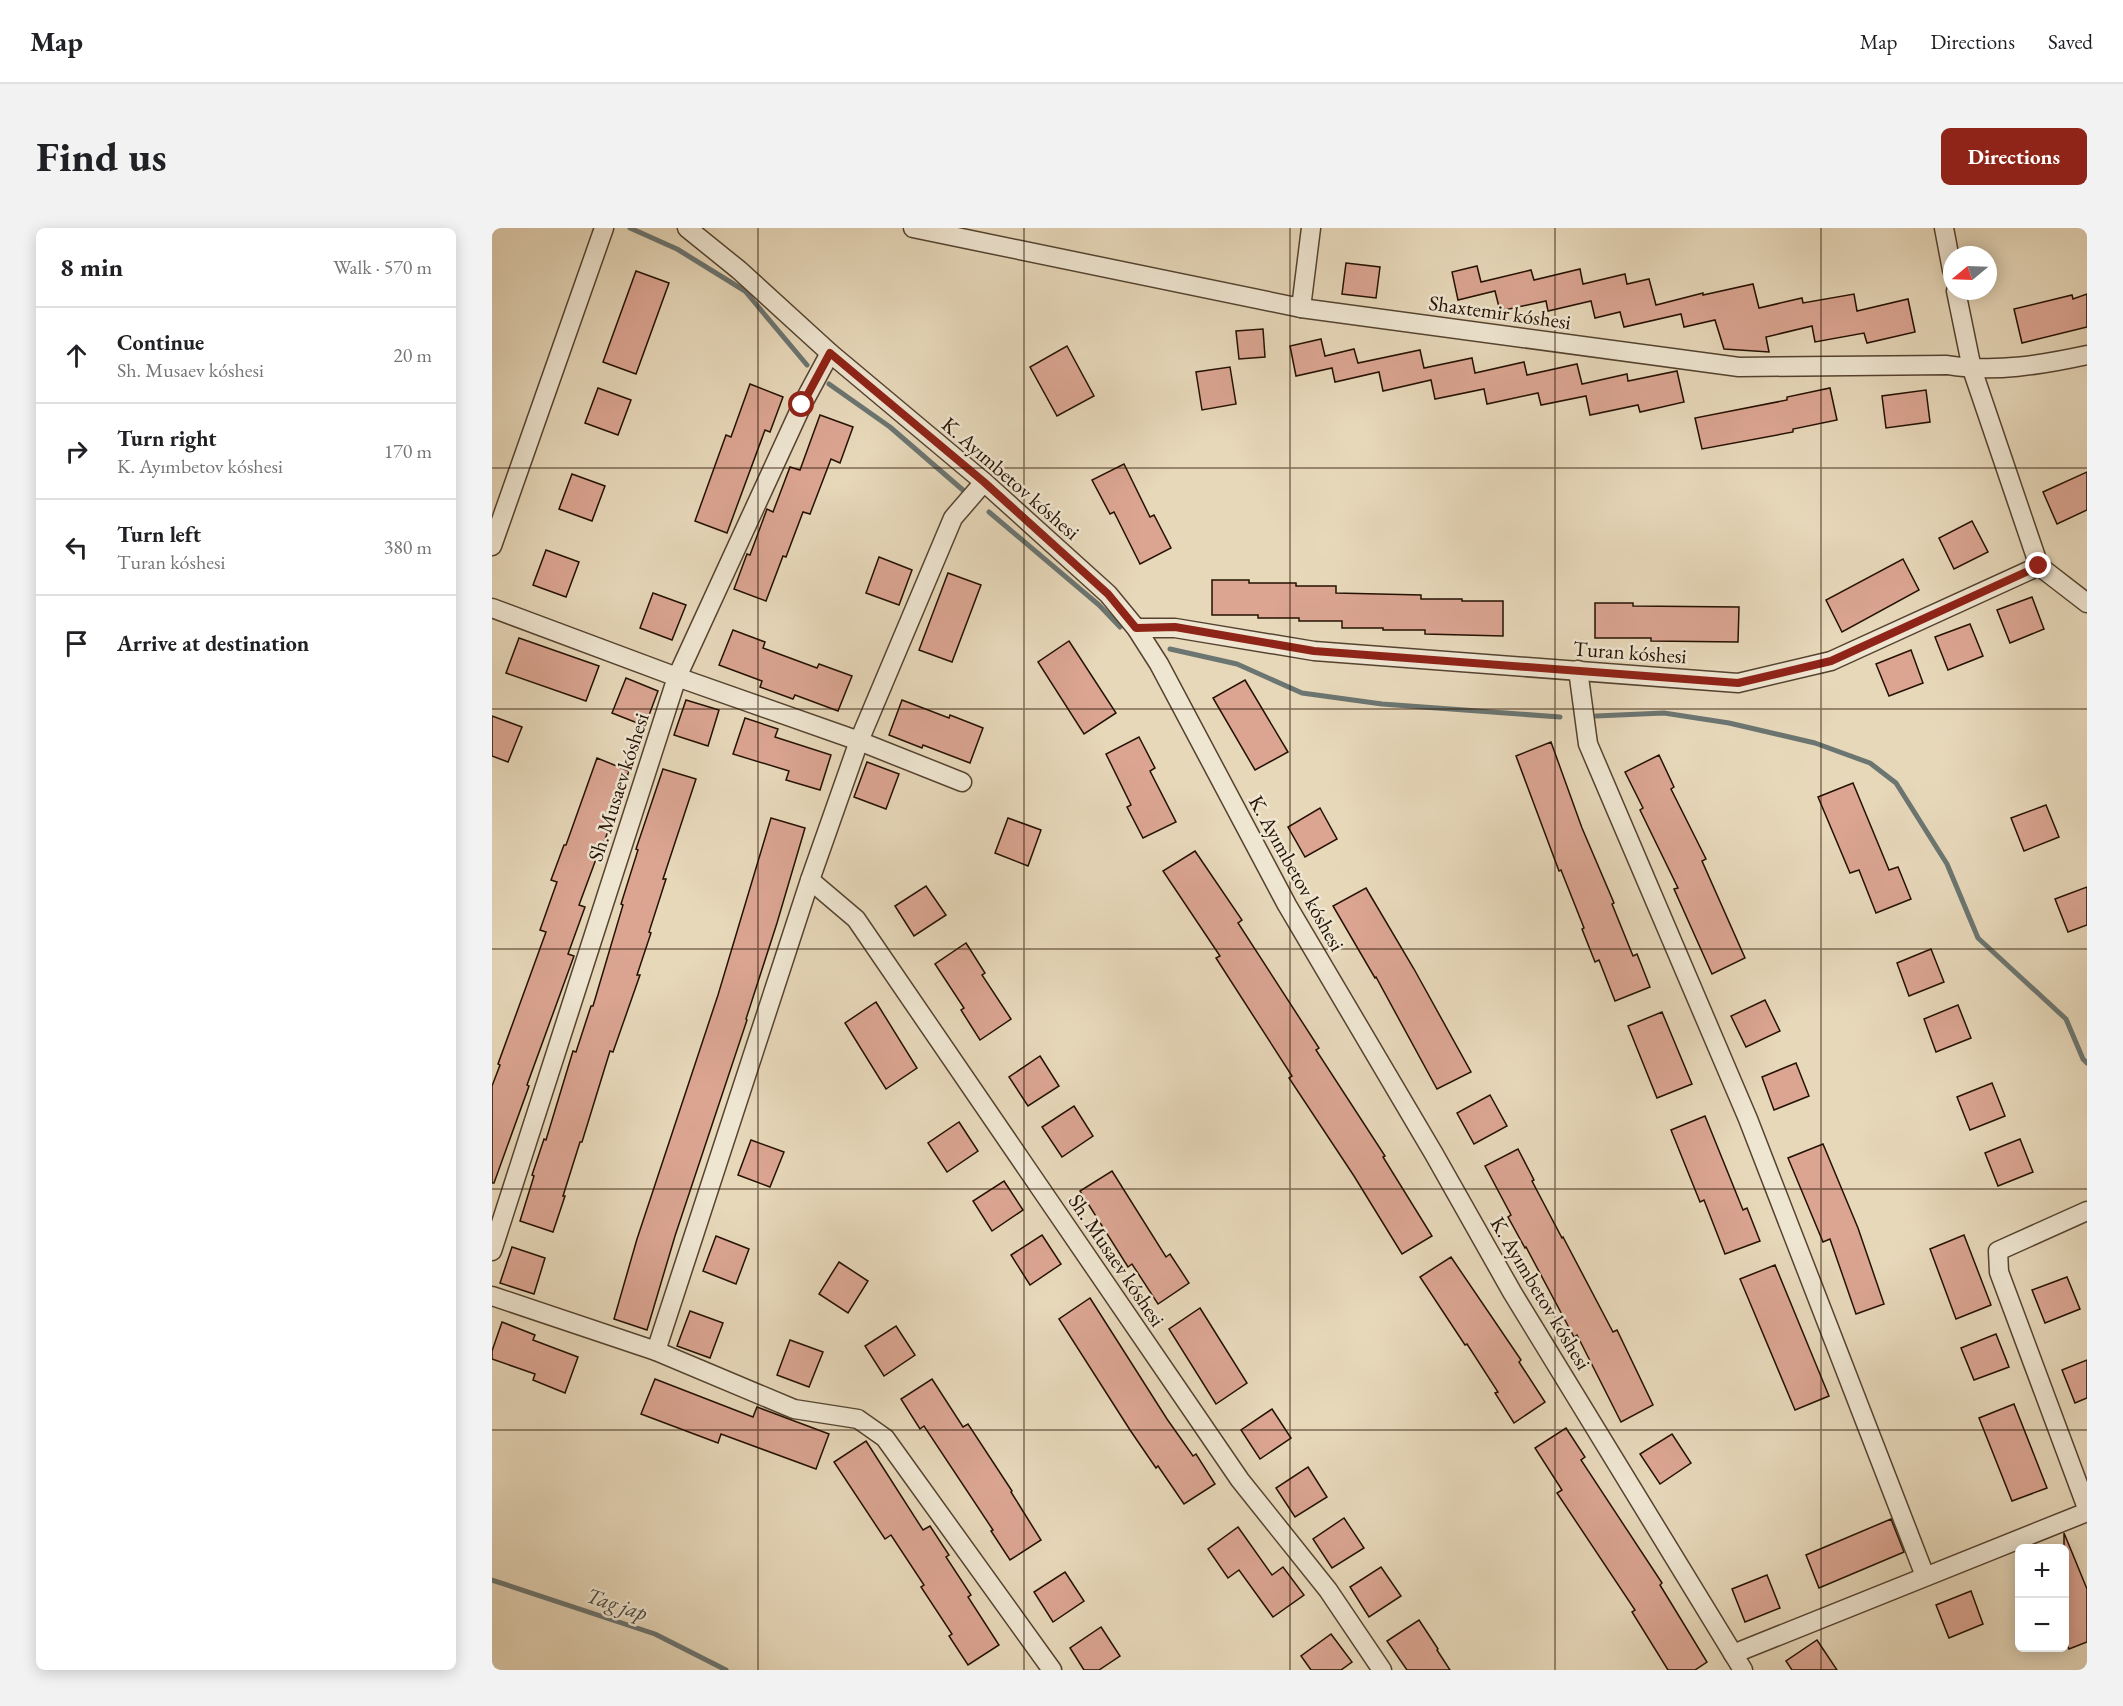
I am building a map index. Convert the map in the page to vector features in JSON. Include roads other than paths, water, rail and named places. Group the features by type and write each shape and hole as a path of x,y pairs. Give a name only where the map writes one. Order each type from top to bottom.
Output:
{"street":[{"path":"492,546 604,228"},
{"name":"K. Ayımbetov kóshesi","path":"687,228 740,270 830,353 984,482 1108,594 1136,628 1159,664 1287,905 1512,1292 1743,1670"},
{"name":"Shaxtemir kóshesi","path":"913,228 1300,308 1739,367 1947,365 1972,369 2044,364 2087,356"},
{"path":"1300,308 1311,228"},
{"path":"1944,228 1947,246"},
{"path":"1958,300 1972,369 2039,566 2087,603"},
{"name":"Sh. Musaev kóshesi","path":"492,1251 677,677 802,405 830,353"},
{"path":"656,1352 810,880 859,741 953,518 984,482"},
{"name":"Turan kóshesi","path":"1136,628 1175,627 1314,651 1738,683 1831,661 2039,566"},
{"path":"492,608 677,677 859,741 962,782"},
{"path":"1578,670 1588,744 1748,1119 1925,1576"},
{"name":"Sh. Musaev kóshesi","path":"810,880 856,919 1240,1480 1328,1590 1382,1670"},
{"path":"1733,1654 2087,1510 1999,1272 1998,1251 2087,1211"},
{"path":"492,1296 656,1352 794,1409 858,1419 885,1438 1052,1670"}],"waterway":[{"path":"630,228 677,249 745,291 807,365"},
{"path":"829,384 890,427 964,491"},
{"path":"989,512 1099,605 1120,627"},
{"path":"1170,649 1237,664 1302,693 1382,704 1560,717"},
{"path":"1596,716 1664,713 1729,723 1815,743 1870,763 1896,783 1947,864 1978,938 2066,1019 2083,1059 2087,1063"},
{"name":"Tag jap","path":"492,1580 655,1634 726,1670"}]}
